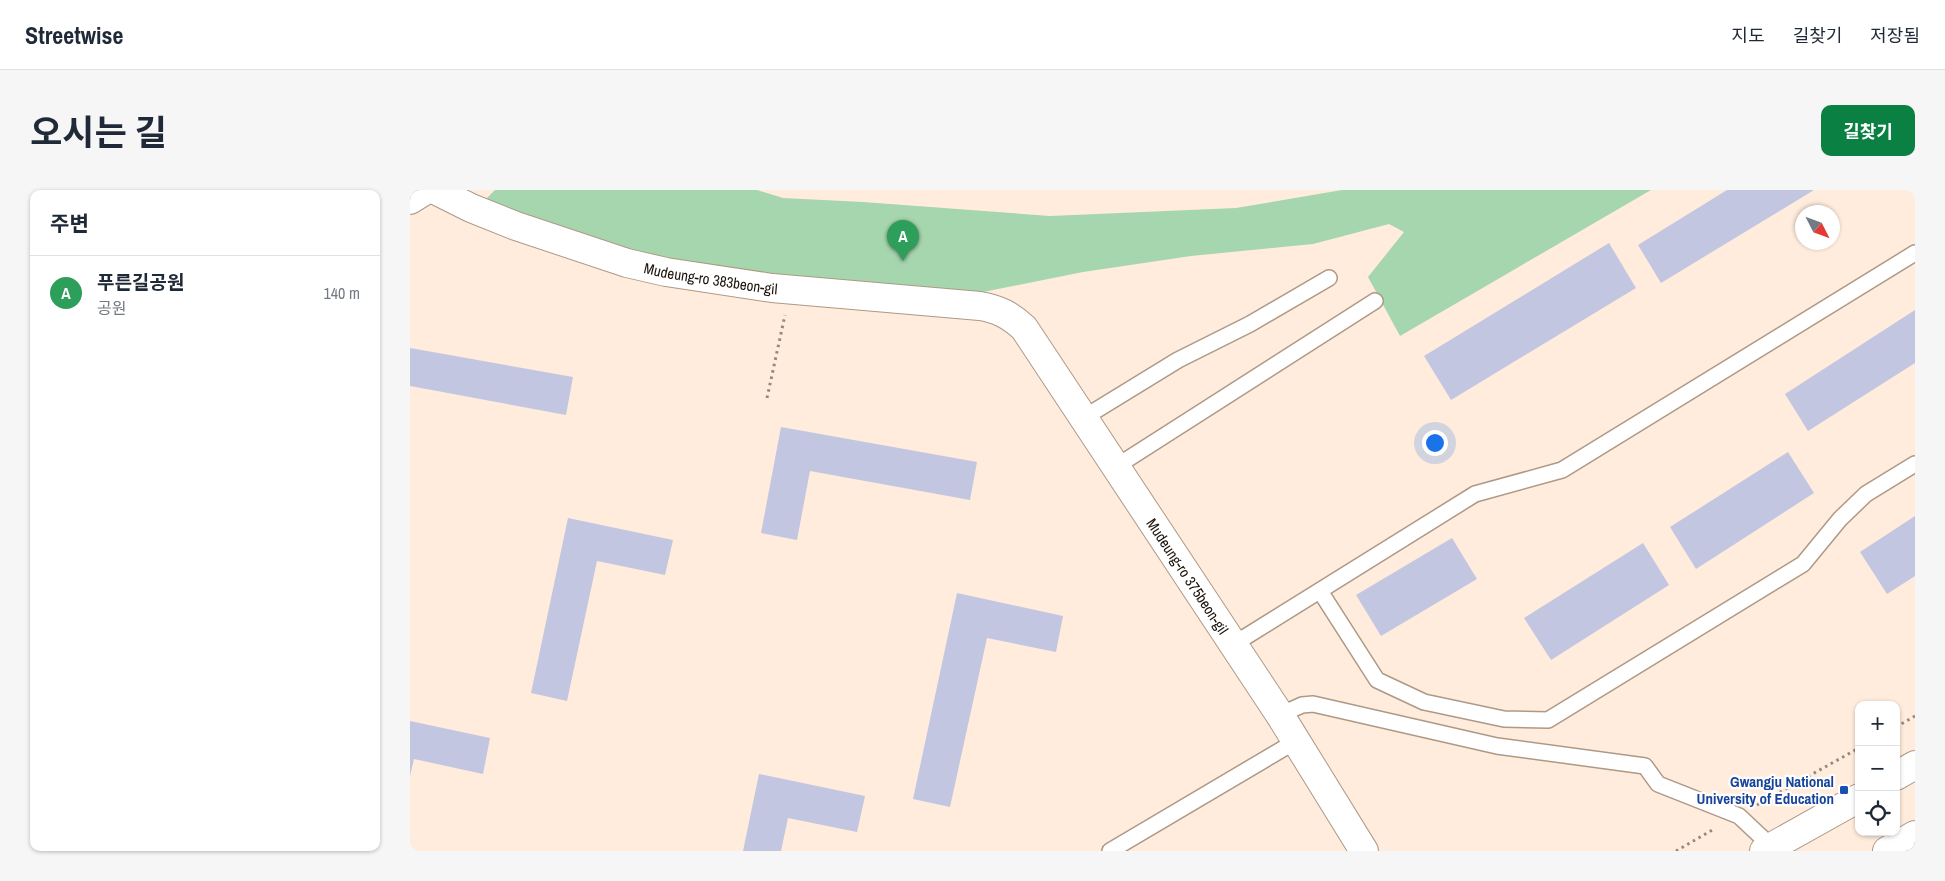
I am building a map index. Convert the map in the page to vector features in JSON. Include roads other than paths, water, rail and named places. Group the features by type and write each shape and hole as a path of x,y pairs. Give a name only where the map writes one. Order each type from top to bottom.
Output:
{"street":[{"path":"410,200 426,190"},
{"name":"Mudeung-ro 383beon-gil","path":"435,190 471,208 516,226 627,263 686,276 790,289 980,306 1001,311"},
{"name":"Mudeung-ro 375beon-gil","path":"1001,311 1011,316 1024,328 1085,417 1280,714 1364,851"},
{"path":"1900,774 1915,765"},
{"path":"1768,849 1855,800"},
{"path":"1887,851 1915,835"}],"lane":[{"path":"1234,644 1475,494 1562,470 1915,253"},
{"path":"1085,417 1178,360 1250,324 1329,278"},
{"path":"1117,466 1375,301"},
{"path":"1320,591 1377,680 1424,702 1504,719 1548,720 1803,564 1840,519 1866,494 1915,464"},
{"path":"1280,714 1302,705 1313,704 1497,746 1645,766 1658,784 1739,816 1768,849"},
{"path":"1110,851 1296,741"}],"place":[{"name":"푸른길공원","path":"903,261"},
{"name":"Gwangju National University of Education","path":"1844,790"}]}
